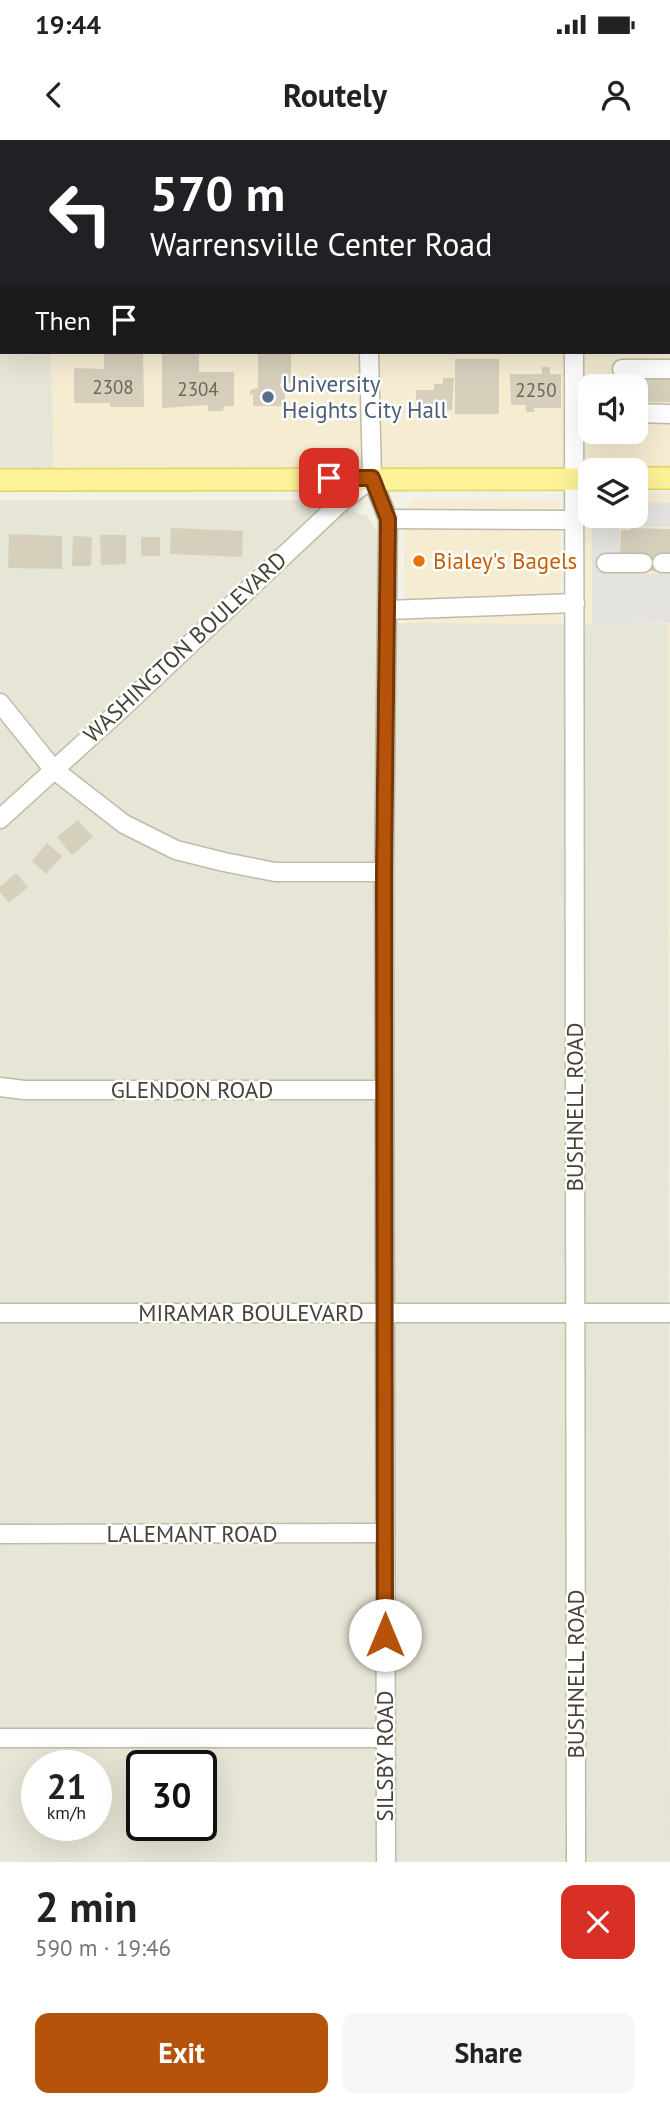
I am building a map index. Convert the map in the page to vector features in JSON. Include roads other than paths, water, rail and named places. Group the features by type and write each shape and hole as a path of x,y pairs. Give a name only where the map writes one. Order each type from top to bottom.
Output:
{"main road":[{"path":"648,478 670,478"},
{"path":"0,480 578,479"}],"street":[{"name":"SILSBY ROAD","path":"369,354 372,478 388,519 384,872 386,1862"},
{"name":"BUSHNELL ROAD","path":"574,354 581,458"},
{"path":"622,369 670,369"},
{"path":"648,413 670,414"},
{"name":"WASHINGTON BOULEVARD","path":"0,819 339,503 372,478"},
{"name":"BUSHNELL ROAD","path":"576,1862 575,520 578,502"},
{"path":"388,519 575,520"},
{"path":"606,563 643,563"},
{"path":"387,610 575,603"},
{"path":"0,703 53,769 124,824 176,850 275,872 384,872"},
{"name":"GLENDON ROAD","path":"0,1087 24,1090 384,1090"},
{"name":"MIRAMAR BOULEVARD","path":"0,1312 670,1313"},
{"name":"LALEMANT ROAD","path":"0,1534 385,1533"},
{"path":"0,1738 385,1738"}],"place":[{"name":"University Heights City Hall","path":"268,397"},
{"name":"Bialey's Bagels","path":"419,561"}]}
